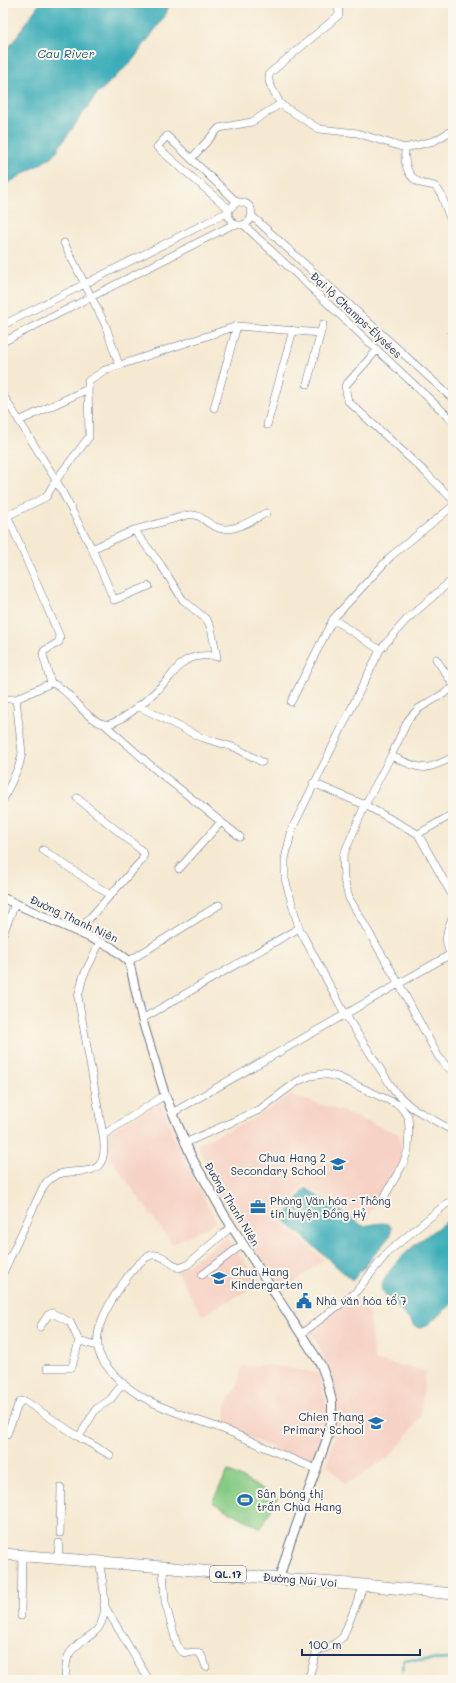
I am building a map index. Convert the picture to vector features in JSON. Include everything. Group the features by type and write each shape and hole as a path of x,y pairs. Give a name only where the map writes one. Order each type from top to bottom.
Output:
{"main road":[{"name":"Đường Núi Voi","path":"3,1554 99,1561 279,1579 364,1585 453,1594"}],"street":[{"path":"338,3 339,15 270,73 268,82 280,104 319,129 371,136 387,143 405,148 419,146 434,141 453,130"},
{"path":"192,159 219,128 252,122 280,104"},
{"name":"Đại lộ Champs-Élysées","path":"228,211 157,147 167,136 237,202 245,202 252,212 252,216 453,399"},
{"path":"405,148 404,160 408,170 415,180 436,187 453,227"},
{"path":"3,325 228,211 237,202"},
{"path":"228,211 229,219 234,224"},
{"path":"3,342 234,224 244,225 252,216"},
{"name":"Đại lộ Champs-Élysées","path":"244,225 453,421"},
{"path":"64,243 105,324 119,365"},
{"path":"307,384 323,324"},
{"path":"214,408 237,326"},
{"path":"240,837 156,770 104,724 94,720 60,688 51,683 43,655 44,651 59,642 60,637 5,516 46,497 56,480 89,437 88,381 105,370 237,326 320,333"},
{"path":"267,425 293,330"},
{"path":"377,350 345,386 348,401 426,472 453,500"},
{"path":"19,421 88,389"},
{"path":"3,395 56,480 92,549 114,600 149,586"},
{"path":"291,702 333,619 391,556 453,506"},
{"path":"92,549 134,530 195,514 215,527 226,529 266,513"},
{"path":"104,724 110,724 116,721 138,706 160,687 185,661 205,655 217,657 211,628 207,620 182,600 161,565 134,530"},
{"path":"453,579 406,620 380,650 292,830 285,858 285,879 299,928 345,1014 395,1092 410,1107 453,1131"},
{"path":"333,619 380,650"},
{"path":"436,659 453,684"},
{"path":"3,699 16,699 51,683"},
{"path":"453,688 418,709 408,720 366,805 343,856 344,879 349,898 399,984 438,1056 447,1067 453,1070"},
{"path":"3,800 20,766 22,753 16,699"},
{"path":"138,706 200,736 236,748 262,762"},
{"path":"391,756 420,768 434,767 453,757"},
{"path":"314,783 366,805 418,834 453,897"},
{"path":"77,798 144,854 142,860 78,931"},
{"path":"418,834 453,814"},
{"path":"179,869 221,822"},
{"path":"43,850 110,895"},
{"path":"446,884 453,879"},
{"name":"Đường Thanh Niên","path":"3,898 78,931 121,953 129,961 142,1020 165,1095 192,1158 231,1227 321,1365 332,1401 332,1416 329,1433 291,1540 279,1579"},
{"path":"3,934 15,904"},
{"path":"129,961 219,905"},
{"path":"172,1113 345,1014 452,956 447,945 446,935 448,926 453,917"},
{"path":"142,1020 299,928"},
{"path":"3,1273 43,1187 49,1179 59,1174 88,1171 100,1165 104,1158 103,1135 78,997 83,977 100,942"},
{"path":"186,1143 259,1110 298,1080 324,1074 338,1076 399,1104 408,1116 408,1150 403,1164 383,1199"},
{"path":"103,1135 165,1095"},
{"path":"302,1334 355,1293 388,1252 446,1204 453,1201"},
{"path":"231,1227 187,1265 179,1268 159,1256 152,1255 144,1259 120,1286 101,1322 98,1346 107,1366 123,1383 156,1405 230,1432 287,1458 317,1469"},
{"path":"202,1275 243,1244"},
{"path":"40,1327 48,1315 52,1313 70,1322 79,1341 72,1367 47,1368"},
{"path":"79,1341 98,1346"},
{"path":"79,1437 96,1409 110,1400 123,1383"},
{"path":"3,1437 7,1434 18,1405 21,1401 25,1401 79,1437 110,1455"},
{"path":"60,1533 61,1488"},
{"path":"58,1558 59,1542"},
{"path":"21,1616 22,1555"},
{"path":"65,1680 66,1660 69,1652 99,1628 103,1618 104,1605 99,1561"},
{"path":"163,1567 165,1602 179,1651 184,1653 198,1652 201,1654 206,1668"},
{"path":"305,1680 311,1677 317,1651 333,1645 342,1637 364,1585"},
{"path":"104,1605 149,1680"}],"shaded area":[{"path":"291,1095 341,1111 399,1134 403,1158 365,1222 304,1184 280,1221 324,1260 283,1291 218,1193 197,1144 247,1122"},
{"path":"161,1102 173,1135 217,1222 172,1244 111,1159 109,1150 108,1132"},
{"name":"Chua Hang Kindergarten","path":"227,1237 261,1284 202,1315 177,1272"},
{"name":"Chien Thang Primary School","path":"350,1291 369,1314 374,1360 426,1371 420,1418 404,1440 388,1458 345,1484 327,1464 336,1429 335,1389 331,1372 308,1324"},
{"path":"269,1365 318,1373 329,1413 322,1443 313,1465 225,1427 226,1406 238,1384 242,1366"}],"green space":[{"name":"Sân bóng thị trấn Chùa Hang","path":"228,1471 278,1497 261,1528 212,1502"}],"water":[{"name":"Cau River","path":"40,3 170,3 165,16 132,61 96,95 52,157 3,186 3,56"},
{"path":"306,1188 363,1226 384,1223 391,1226 389,1237 353,1280 283,1219"},
{"path":"453,1217 453,1303 426,1326 420,1328 416,1327 382,1291 381,1286 394,1265 412,1247"}],"waterway":[{"path":"402,1670 404,1659 453,1659"}],"place":[{"name":"Chua Hang 2 Secondary School","path":"338,1164"},
{"name":"Phòng Văn hóa - Thông tin huyện Đồng Hỷ","path":"258,1207"},
{"name":"Chua Hang Kindergarten","path":"219,1278"},
{"name":"Nhà văn hóa tổ 7","path":"304,1301"},
{"name":"Chien Thang Primary School","path":"376,1423"},
{"name":"Sân bóng thị trấn Chùa Hang","path":"245,1500"}]}
